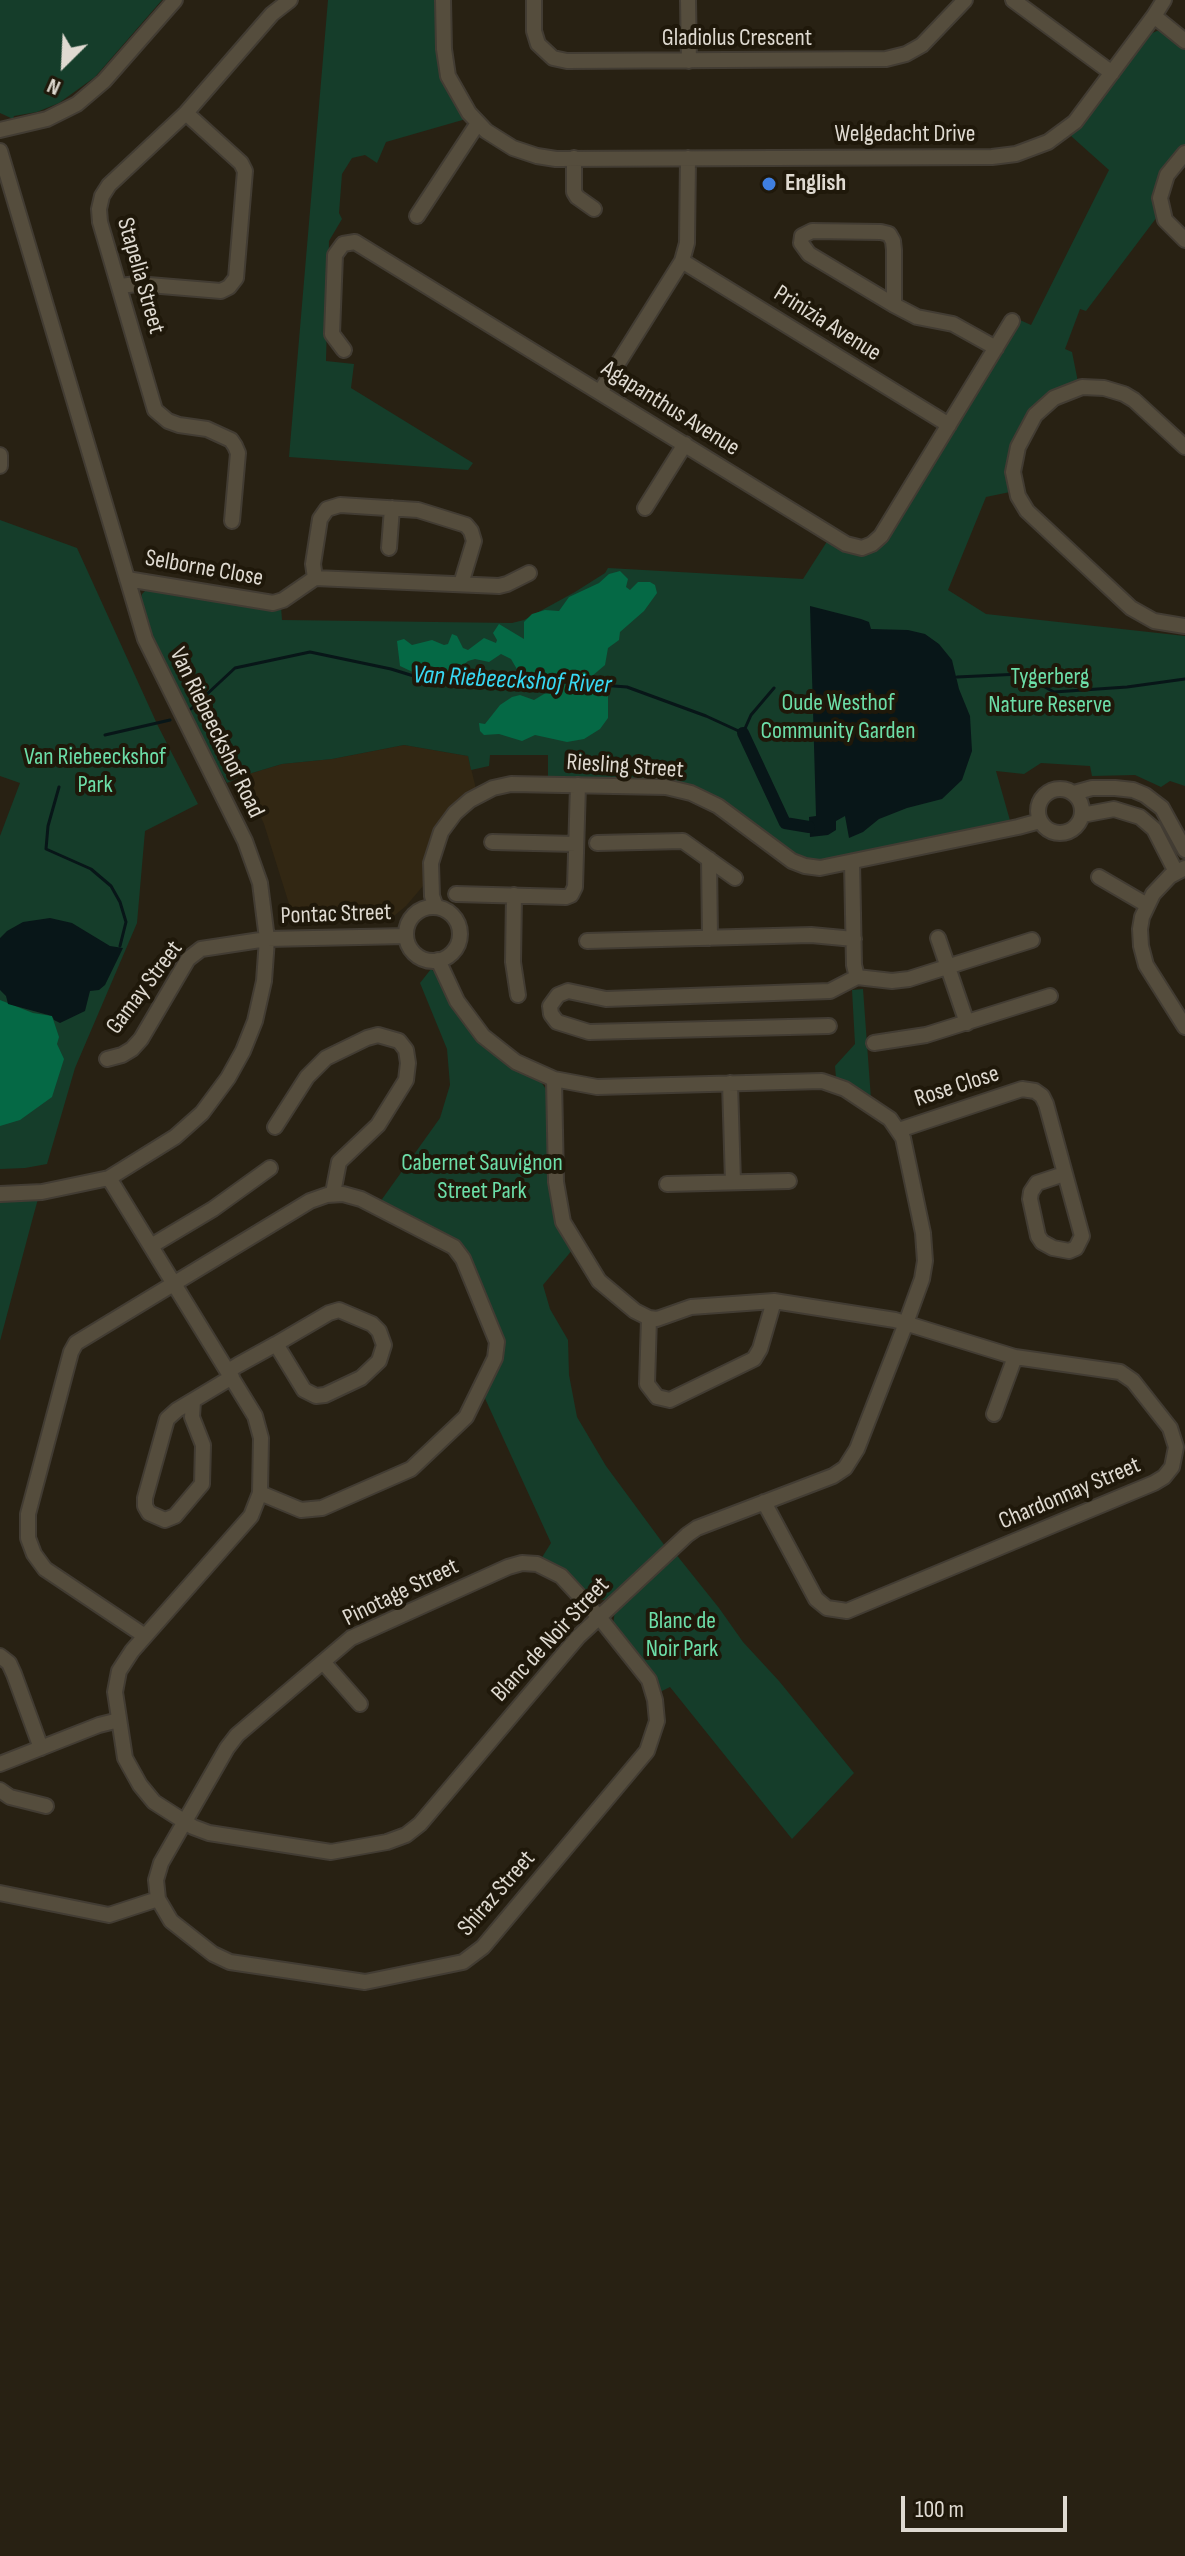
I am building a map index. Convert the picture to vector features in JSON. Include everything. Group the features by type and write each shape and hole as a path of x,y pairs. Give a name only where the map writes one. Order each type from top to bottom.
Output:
{"street":[{"path":"0,130 47,119 77,104 104,81 175,0"},
{"name":"Stapelia Street","path":"232,521 238,453 231,440 207,429 168,421 155,410 100,222 99,209 102,196 113,181 186,113 272,14 290,0"},
{"name":"Welgedacht Drive","path":"443,0 448,76 462,103 478,123 495,137 523,152 556,159 992,157 1016,154 1038,147 1067,130 1082,114 1164,0"},
{"name":"Gladiolus Crescent","path":"534,0 535,38 542,50 553,58 567,61 875,60 896,57 928,40 965,0"},
{"path":"688,0 689,61"},
{"path":"1013,0 1112,73"},
{"path":"1154,16 1185,41"},
{"path":"120,286 137,284 221,291 236,278 245,171 241,163 186,113"},
{"path":"417,216 478,123"},
{"name":"Van Riebeeckshof Road","path":"0,151 145,639 245,841 260,883 267,939 264,981 255,1021 228,1078 202,1113 175,1137 109,1178 42,1192 0,1194"},
{"path":"1185,153 1167,175 1160,198 1165,220 1185,240"},
{"path":"574,158 574,192 594,209"},
{"path":"600,392 682,261 687,243 688,158"},
{"path":"894,305 894,250 889,234 812,231 802,236 801,243 809,254 894,305 917,317 953,324 996,348"},
{"name":"Agapanthus Avenue","path":"344,350 332,334 335,255 343,244 355,242 846,544 862,548 881,536 1012,321"},
{"name":"Prinizia Avenue","path":"682,261 949,425"},
{"path":"1185,447 1124,394 1104,388 1082,387 1054,398 1035,415 1018,447 1013,472 1018,496 1027,511 1131,608 1154,621 1185,626"},
{"path":"645,508 685,444"},
{"path":"0,455 0,466"},
{"path":"461,584 473,536 469,528 459,521 418,510 340,505 327,509 320,519 313,564 315,578 461,584 503,585 529,573"},
{"path":"389,548 392,508"},
{"name":"Selborne Close","path":"127,579 273,603 283,600 315,578"},
{"path":"456,894 571,895 575,887 578,785"},
{"name":"Riesling Street","path":"436,907 432,896 433,853 441,832 463,805 484,792 502,786 666,787 691,793 718,806 798,864 820,868 1040,821"},
{"path":"1074,793 1081,803 1082,815 1078,825 1063,833 1052,832 1040,821 1038,806 1046,794 1060,789 1074,793 1092,788 1133,790 1162,808 1185,850"},
{"path":"1082,815 1114,809 1140,817 1154,829 1180,870 1161,884 1147,905 1140,929 1146,965 1185,1027"},
{"path":"597,843 680,840 735,878"},
{"path":"492,842 576,844"},
{"path":"709,859 710,938"},
{"path":"852,862 854,965 857,977"},
{"path":"1099,877 1147,905"},
{"path":"514,895 513,962 518,995"},
{"path":"436,907 454,917 459,937 454,950 438,960 425,959 414,953 406,936 414,914 436,907"},
{"path":"587,941 811,935 854,939"},
{"name":"Pontac Street","path":"267,939 406,936"},
{"path":"938,938 967,1023"},
{"name":"Gamay Street","path":"107,1059 122,1055 141,1039 183,966 194,953 201,949 267,939"},
{"path":"829,1026 589,1032 557,1022 550,1006 558,995 568,991 606,999 830,991 857,977 902,980 1032,940"},
{"path":"438,960 457,1001 483,1036 516,1062 554,1079 597,1087 830,1082 885,1115 899,1130"},
{"path":"874,1043 926,1035 1050,996"},
{"path":"275,1127 307,1077 326,1058 378,1035 399,1041 406,1050 406,1080 378,1125 339,1162 333,1193"},
{"path":"554,1079 556,1182 563,1222 599,1281 635,1311 649,1318 647,1384 657,1397 670,1400 754,1359 760,1349 774,1301"},
{"path":"730,1083 733,1182"},
{"name":"Rose Close","path":"899,1130 1022,1089 1035,1091 1046,1104 1082,1236 1076,1248 1069,1251 1042,1242 1030,1199 1037,1183 1064,1174"},
{"name":"Blanc de Noir Street","path":"109,1178 261,1430 260,1493 255,1510 145,1636 117,1675 115,1692 125,1758 154,1802 200,1830 331,1852 387,1842 406,1835 420,1824 558,1659 687,1535 697,1528 833,1476 850,1462 922,1279 925,1252 906,1146 899,1130"},
{"path":"151,1246 213,1209 270,1168"},
{"path":"667,1184 789,1181"},
{"path":"145,1636 45,1569 30,1546 27,1522 73,1348 84,1337 310,1201 333,1193 361,1199 457,1250 496,1333 497,1342 495,1358 466,1417 411,1469 312,1510 301,1510 260,1493"},
{"name":"Chardonnay Street","path":"649,1318 664,1318 691,1307 774,1301 906,1323 1015,1357 1120,1372 1130,1377 1173,1434 1176,1453 1169,1472 1154,1483 847,1611 834,1610 816,1599 764,1502"},
{"path":"193,1401 192,1417 203,1445 202,1484 175,1516 165,1520 149,1513 145,1498 167,1419 230,1374 276,1344 339,1310 372,1324 379,1331 384,1345 379,1361 361,1378 325,1395 316,1396 304,1390 276,1344"},
{"path":"994,1414 1015,1357"},
{"name":"Pinotage Street","path":"184,1822 231,1741 359,1634 522,1563 537,1564 554,1571 599,1617"},
{"name":"Shiraz Street","path":"157,1893 171,1921 213,1954 230,1962 365,1982 468,1959 483,1947 641,1760 652,1742 657,1721 653,1690 644,1671 599,1617"},
{"path":"0,1656 9,1663 7,1676 41,1748"},
{"path":"323,1662 360,1704"},
{"path":"0,1764 119,1720"},
{"path":"0,1790 10,1797 46,1806"},
{"path":"0,1893 109,1915 157,1893 161,1863 184,1822"}],"shaded area":[{"path":"810,606 869,622 871,629 908,630 925,634 939,644 952,660 970,716 972,751 962,780 942,799 879,819 863,832 849,838 845,816 836,821 836,830 828,835 810,837 809,817 816,816"},
{"path":"404,745 468,756 476,789 440,820 423,869 423,886 389,920 295,923 264,824 242,776 282,764 332,759"},
{"path":"50,918 72,923 110,946 123,948 105,985 99,990 90,991 85,1011 60,1023 52,1016 8,1004 0,990 0,938 23,922"}],"green space":[{"path":"0,0 162,0 95,77 59,103 37,112 14,116 13,119 0,113"},
{"path":"328,0 437,0 443,77 452,99 466,119 386,142 377,163 365,155 352,158 342,174 339,213 342,219 329,241 326,361 354,364 351,388 473,463 468,470 289,457"},
{"name":"Oude Westhof Community Garden","path":"1165,32 1185,48 1185,146 1159,180 1154,196 1157,217 1086,311 1080,309 1065,349 1072,352 1078,382 1058,389 1007,471 1010,492 986,497 948,590 986,614 1185,636 1185,786 1170,781 1161,787 1135,775 1092,776 1090,766 1041,763 1024,774 996,771 1011,824 822,863 797,857 719,800 548,779 548,755 490,755 489,766 471,770 468,756 404,745 332,759 282,764 227,783 220,775 150,634 141,601 147,589 281,607 282,620 512,623 524,620 575,592 608,568 803,579 828,540 842,548 885,540 1020,320 1031,325 1109,170 1071,136 1150,34"},
{"name":"Van Riebeeckshof Park","path":"0,520 77,548 158,726 198,804 145,831 137,923 75,1068 47,1164 0,1169 0,836 20,783 0,776"},
{"path":"620,571 628,579 626,587 630,590 638,582 650,582 655,585 657,593 644,611 620,632 619,640 608,648 605,665 592,676 595,684 608,690 608,718 600,729 584,739 567,742 535,735 522,741 499,734 484,735 480,731 479,723 485,724 500,705 512,697 520,695 534,700 544,694 559,692 561,687 548,676 518,671 511,659 501,654 489,662 468,661 449,677 441,678 428,673 419,675 400,666 397,641 404,639 412,645 432,640 444,645 448,644 452,634 468,650 484,638 496,643 493,633 499,624 524,639 524,622 532,614 545,610 559,611 569,597"},
{"name":"Cabernet Sauvignon Street Park","path":"431,969 439,976 483,1044 514,1068 541,1082 548,1092 552,1210 573,1249 543,1285 550,1309 568,1340 569,1375 577,1417 606,1466 665,1546 606,1600 592,1599 562,1569 541,1559 551,1543 483,1394 503,1339 468,1256 380,1202 440,1118 450,1085 447,1049 420,983"},
{"path":"863,989 871,1099 836,1078 835,1066 855,1044 852,990"},
{"path":"0,1000 33,1013 52,1016 59,1037 57,1044 64,1059 52,1097 20,1120 0,1126"},
{"path":"38,1199 33,1217 0,1341 0,1200"},
{"name":"Blanc de Noir Park","path":"675,1553 743,1642 854,1773 792,1839 670,1687 660,1692 648,1667 613,1624 615,1611"}],"waterway":[{"name":"Van Riebeeckshof River","path":"191,709 235,668 310,652 391,669 430,681 501,686 550,681 627,687 743,733 751,715 774,688"},
{"name":"Van Riebeeckshof River","path":"957,677 1021,674 1054,692 1185,679"},
{"name":"Van Riebeeckshof River","path":"105,735 170,720"},
{"path":"743,733 785,823 809,827"},
{"path":"59,787 48,826 46,849 91,869 111,886 126,922 120,946"}],"place":[{"name":"English","path":"769,184"}],"park label":[{"name":"Tygerberg Nature Reserve","path":"1050,692"}]}
